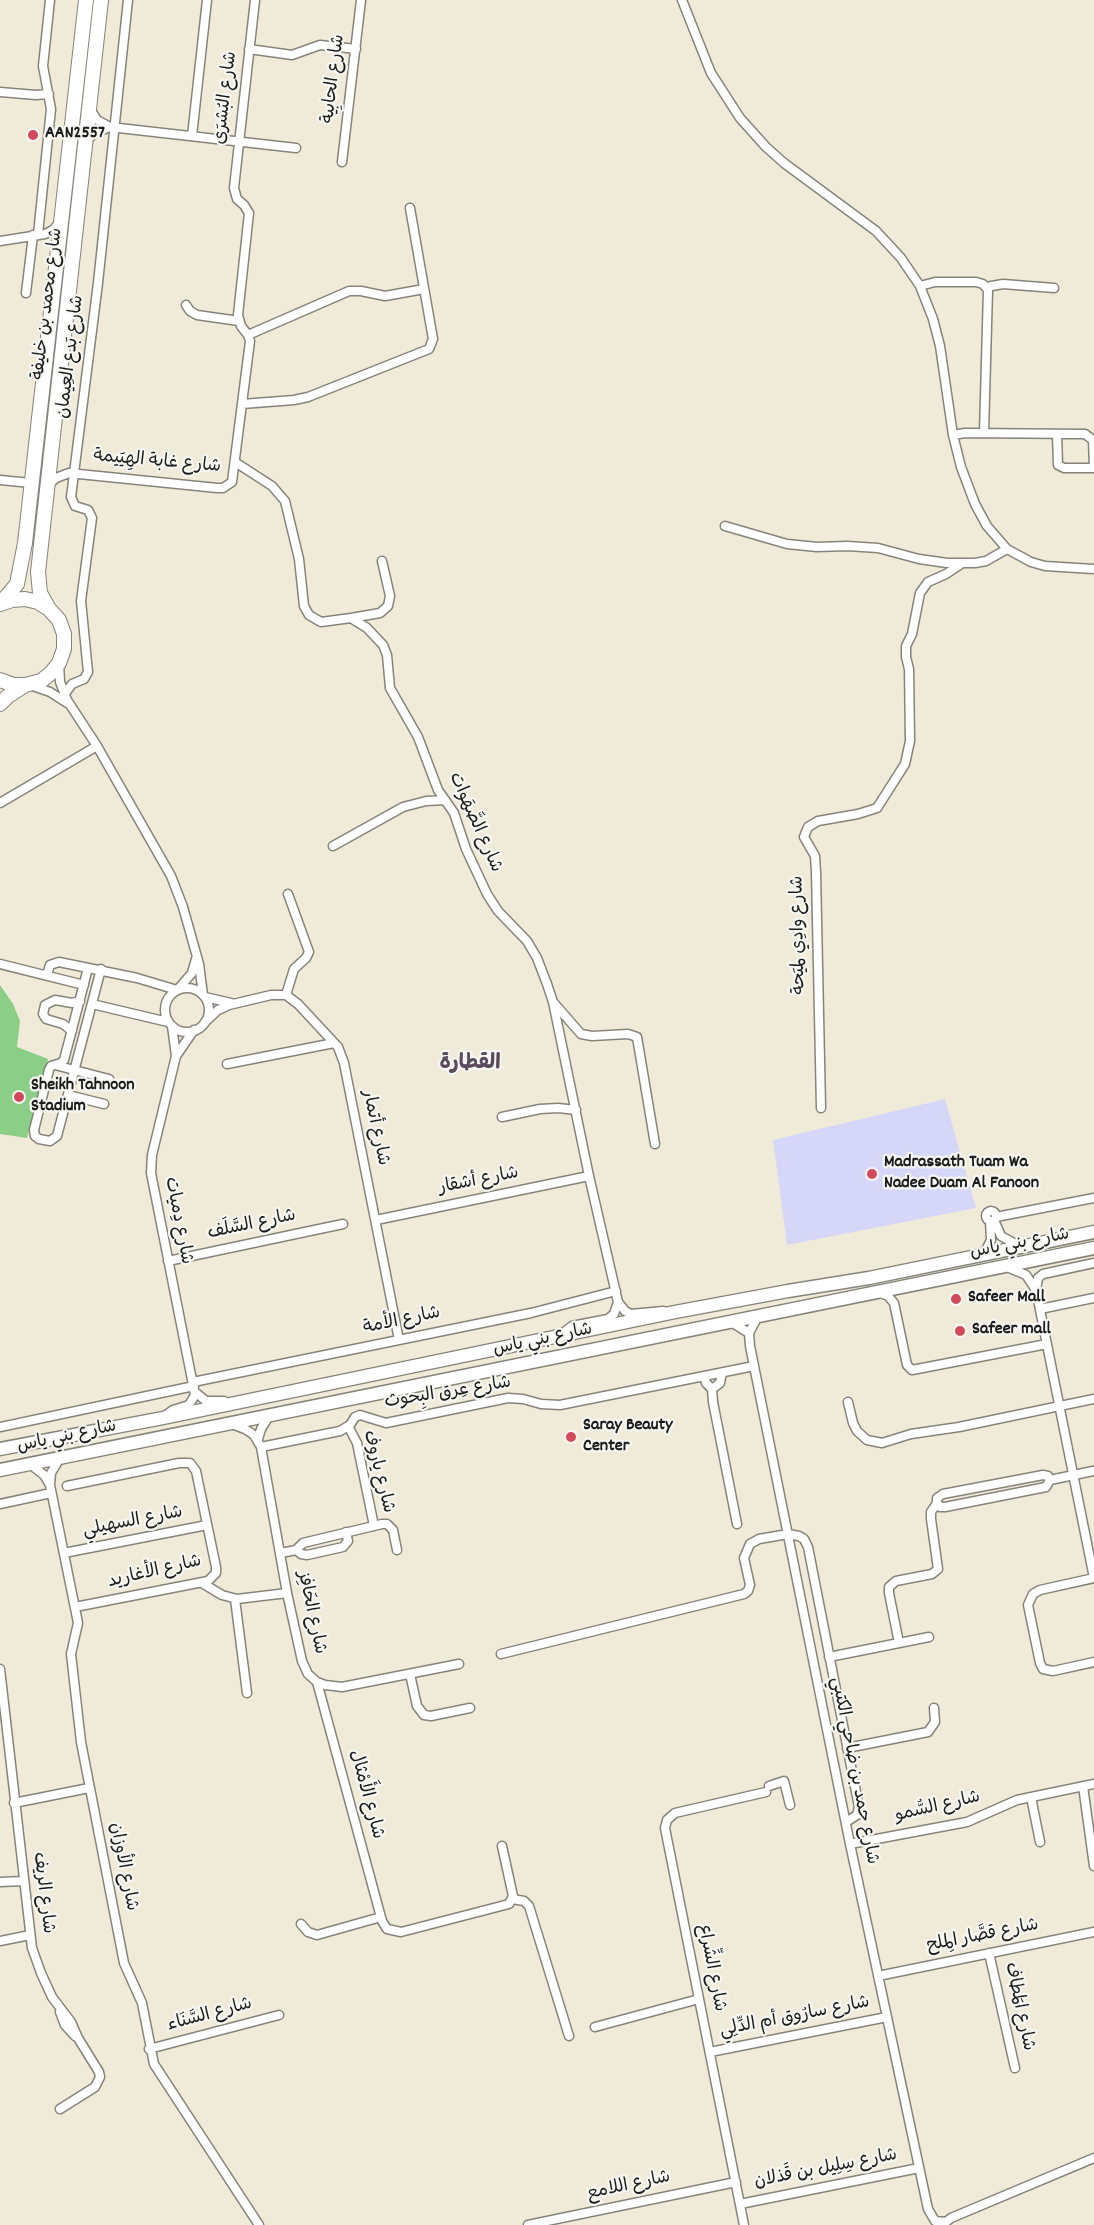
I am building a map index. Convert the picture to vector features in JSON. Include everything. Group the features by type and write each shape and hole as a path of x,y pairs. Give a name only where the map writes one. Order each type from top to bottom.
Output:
{"highway":[{"name":"شارع محمد بن خليفة","path":"0,604 12,591 20,575 86,0"},
{"name":"شارع محمد بن خليفة","path":"59,663 64,649 64,634 58,620 40,593 38,582 46,488 101,0"},
{"path":"0,604 25,599 38,602 49,609"},
{"path":"0,704 8,696 27,685 41,681 59,663"},
{"path":"0,680 14,685 27,685"}],"main road":[{"name":"شارع بني ياس","path":"0,1449 239,1403 675,1312 869,1278 1090,1233"},
{"path":"1054,1256 1061,1250 1087,1244 1090,1233"},
{"name":"شارع بني ياس","path":"0,1470 1094,1248"},
{"path":"693,1329 694,1321 704,1308"}],"street":[{"path":"26,293 29,255 35,235 51,109 44,76 43,55 50,0"},
{"name":"شارع بَدع العِيمان","path":"64,695 72,684 86,677 88,669 81,601 92,518 88,510 73,504 74,473 98,284 112,127 128,0"},
{"path":"192,136 207,0"},
{"name":"شارع البُشرَى","path":"239,321 249,218 247,209 237,199 234,188 255,0"},
{"name":"شارع الحابِية","path":"342,162 361,0"},
{"path":"682,0 711,73 740,118 784,164 876,231 901,258 920,286 933,318 938,339 953,435 961,467 975,504 987,526 1007,549 1031,562 1045,566 1094,569"},
{"path":"249,49 292,55 320,45 356,49"},
{"path":"0,92 36,95 49,93"},
{"path":"90,106 97,120 112,127 296,148"},
{"path":"86,142 94,133 112,127"},
{"path":"242,404 308,397 425,352 432,344 410,208"},
{"path":"0,241 53,230 62,219"},
{"path":"35,235 52,238 59,249"},
{"path":"920,286 935,282 976,282 986,287 1003,284 1054,288"},
{"path":"984,433 989,298 986,287"},
{"path":"186,305 197,315 239,321 248,335 349,291 385,296 424,289"},
{"name":"شارع غابة الهِيَيمة","path":"46,488 60,475 74,473 223,488 232,482 249,348 248,335"},
{"path":"953,435 984,433 1085,434 1092,437 1094,468 1064,468 1058,465 1057,434"},
{"name":"شارع غابة الهِيَيمة","path":"50,453 59,466 74,473"},
{"path":"235,462 272,486 285,501 299,559 304,606 309,615 321,622 380,613 388,606 390,596 382,561"},
{"path":"0,480 32,483"},
{"path":"725,526 787,544 817,547 862,546 933,562 961,564 986,561 1007,549"},
{"name":"شارع وادِي لميَحة","path":"821,1108 815,856 804,837 808,827 818,821 877,808 905,764 910,741 909,669 906,646 912,634 920,593 928,582 961,564"},
{"name":"شارع الصَّهَوات","path":"351,618 368,628 383,645 387,655 390,688 418,736 438,790 454,813 466,849 490,900 532,949 553,1002 618,1302"},
{"path":"59,663 59,676 69,705 97,746 171,876 196,952 204,996 209,1009 205,1022"},
{"path":"27,685 50,692 69,705"},
{"path":"0,803 97,746"},
{"path":"333,846 403,807 426,801 445,800"},
{"path":"92,1004 170,1024 179,1030 194,1030 218,1010 235,1003 286,995 294,969 309,952 288,894"},
{"path":"170,1024 165,1016 165,1004 192,974 196,952"},
{"path":"47,975 48,968 56,962 101,969 178,990 192,988 204,996 235,1003"},
{"path":"0,964 84,985"},
{"path":"88,968 64,1060 49,1070 34,1130 37,1137 50,1141 57,1136 101,969"},
{"name":"شارع أتمار","path":"286,995 293,999 334,1042 343,1058 399,1340"},
{"path":"72,1031 63,1024 45,1019 43,1014 45,1005 55,1000 72,1003 80,1001"},
{"path":"553,1002 581,1034 637,1036 655,1144"},
{"name":"شارع دِميات","path":"170,1024 176,1056"},
{"name":"شارع دِميات","path":"194,1030 176,1056 151,1164 152,1182 194,1387"},
{"path":"226,1064 334,1042"},
{"path":"55,1065 109,1079"},
{"path":"68,1095 104,1104"},
{"path":"502,1117 549,1108 576,1110"},
{"name":"شارع أشقار","path":"376,1220 589,1176"},
{"path":"993,1219 1094,1198"},
{"path":"993,1219 1001,1236 1021,1247"},
{"path":"984,1254 991,1240 993,1219"},
{"name":"شارع السَّلَف","path":"168,1261 343,1224"},
{"path":"1094,1263 1043,1274 1038,1278 1036,1290 1094,1578 1040,1590 1033,1594 1028,1605 1040,1663 1044,1669 1053,1671 1094,1662"},
{"path":"1003,1267 1015,1269 1026,1275 1036,1290"},
{"name":"شارع الأمة","path":"0,1427 531,1313 616,1291"},
{"path":"876,1292 888,1296 894,1303 907,1365 912,1370 1047,1344"},
{"path":"1040,1310 1094,1298"},
{"path":"618,1302 624,1311 631,1314 660,1310 675,1312"},
{"path":"562,1336 563,1332 572,1326 608,1319 614,1314 618,1302"},
{"path":"731,1322 749,1333 757,1317"},
{"name":"شارع حمد بن ضاحي الكتبي","path":"749,1333 850,1844 927,2206 938,2224 945,2222 1094,2158"},
{"name":"شارع عِرق البِحوث","path":"260,1443 335,1433 348,1426 360,1415 386,1423 508,1398 560,1405 754,1366"},
{"path":"712,1389 720,1383 722,1373"},
{"path":"704,1376 706,1383 712,1389 737,1524"},
{"path":"194,1387 200,1398 207,1401 239,1403"},
{"path":"163,1418 170,1412 191,1403 194,1387"},
{"path":"848,1402 857,1431 867,1440 882,1443 911,1434 959,1427 1094,1399"},
{"path":"260,1443 261,1429 270,1415"},
{"path":"229,1424 245,1429 260,1443"},
{"name":"شارع ياروف","path":"348,1426 357,1443 374,1526"},
{"name":"شارع الحَافِز","path":"260,1443 287,1593 304,1668 317,1682"},
{"path":"50,1489 51,1473 61,1458"},
{"name":"شارع الأغاريد","path":"67,1486 179,1463 190,1463 196,1471 216,1573 213,1578 202,1583 75,1607"},
{"path":"30,1464 44,1475 50,1489"},
{"path":"899,1643 889,1587 896,1581 934,1573 938,1569 931,1519 937,1498 943,1494 1043,1475 1050,1480 1094,1472 1094,1465"},
{"path":"937,1503 940,1507 945,1507 1044,1488 1050,1480"},
{"path":"0,1504 50,1489"},
{"name":"شارع الأوزان","path":"50,1489 78,1628 72,1647 71,1660 89,1788 124,1963 142,2003 149,2049 158,2071 260,2225"},
{"name":"شارع ياروف","path":"281,1553 296,1550 303,1543 382,1524 391,1527 397,1550"},
{"name":"شارع السهيلي","path":"64,1553 207,1525"},
{"name":"شارع ياروف","path":"296,1550 301,1554 307,1554 344,1547 348,1541 346,1532"},
{"path":"501,1654 744,1594 750,1585 744,1558 748,1547 759,1539 788,1534 799,1536 807,1544 859,1810 855,1818 846,1822"},
{"path":"202,1583 222,1595 235,1599 287,1593"},
{"path":"235,1599 247,1693"},
{"path":"829,1657 929,1637"},
{"path":"317,1682 342,1688 459,1664"},
{"name":"شارع الريف","path":"0,1669 30,1935 41,1973 59,2009 71,2022 100,2077 95,2086 60,2109"},
{"path":"410,1674 417,1706 424,1714 431,1716 470,1708"},
{"name":"شارع الأَمْثال","path":"317,1682 381,1917"},
{"path":"847,1748 928,1732 935,1722 934,1708"},
{"name":"شارع الشِّراع","path":"744,2225 666,1824 675,1813 767,1789 784,1781 790,1805"},
{"name":"شارع السُّمو","path":"850,1844 967,1822 1009,1803 1094,1784"},
{"path":"1083,1786 1094,1866"},
{"path":"14,1803 89,1788"},
{"path":"1031,1797 1040,1842"},
{"path":"502,1846 512,1899"},
{"path":"0,1882 23,1881"},
{"path":"301,1924 308,1932 317,1935 381,1917 387,1929 400,1932 506,1905 512,1899 524,1900 530,1906 569,2037"},
{"name":"شارع قصَّار المِلح","path":"878,1976 1094,1932"},
{"path":"0,1941 30,1935"},
{"name":"شارع المَطاف","path":"989,1953 1015,2068"},
{"path":"595,2027 699,1999"},
{"name":"شارع السَّنَاء","path":"149,2049 279,2015"},
{"name":"شارع سارُوق أم الدِّلِي","path":"710,2052 887,2017"},
{"name":"شارع سِلِيل بن قَذلان","path":"740,2204 919,2168"},
{"name":"شارع اللامع","path":"528,2225 736,2182"},
{"path":"931,2214 951,2218"}],"shaded area":[{"name":"Madrassath Tuam Wa Nadee Duam Al Fanoon","path":"945,1099 976,1208 787,1245 773,1140"}],"green space":[{"name":"Sheikh Tahnoon Stadium","path":"0,985 13,1004 20,1021 17,1047 48,1059 27,1138 0,1134"}],"place":[{"name":"AAN2557","path":"33,135"},
{"name":"Sheikh Tahnoon Stadium","path":"19,1097"},
{"name":"Madrassath Tuam Wa Nadee Duam Al Fanoon","path":"872,1174"},
{"name":"Safeer Mall","path":"956,1299"},
{"name":"Safeer mall","path":"960,1331"},
{"name":"Saray Beauty Center","path":"571,1437"}],"district":[{"name":"القطارة","path":"470,1065"}]}
